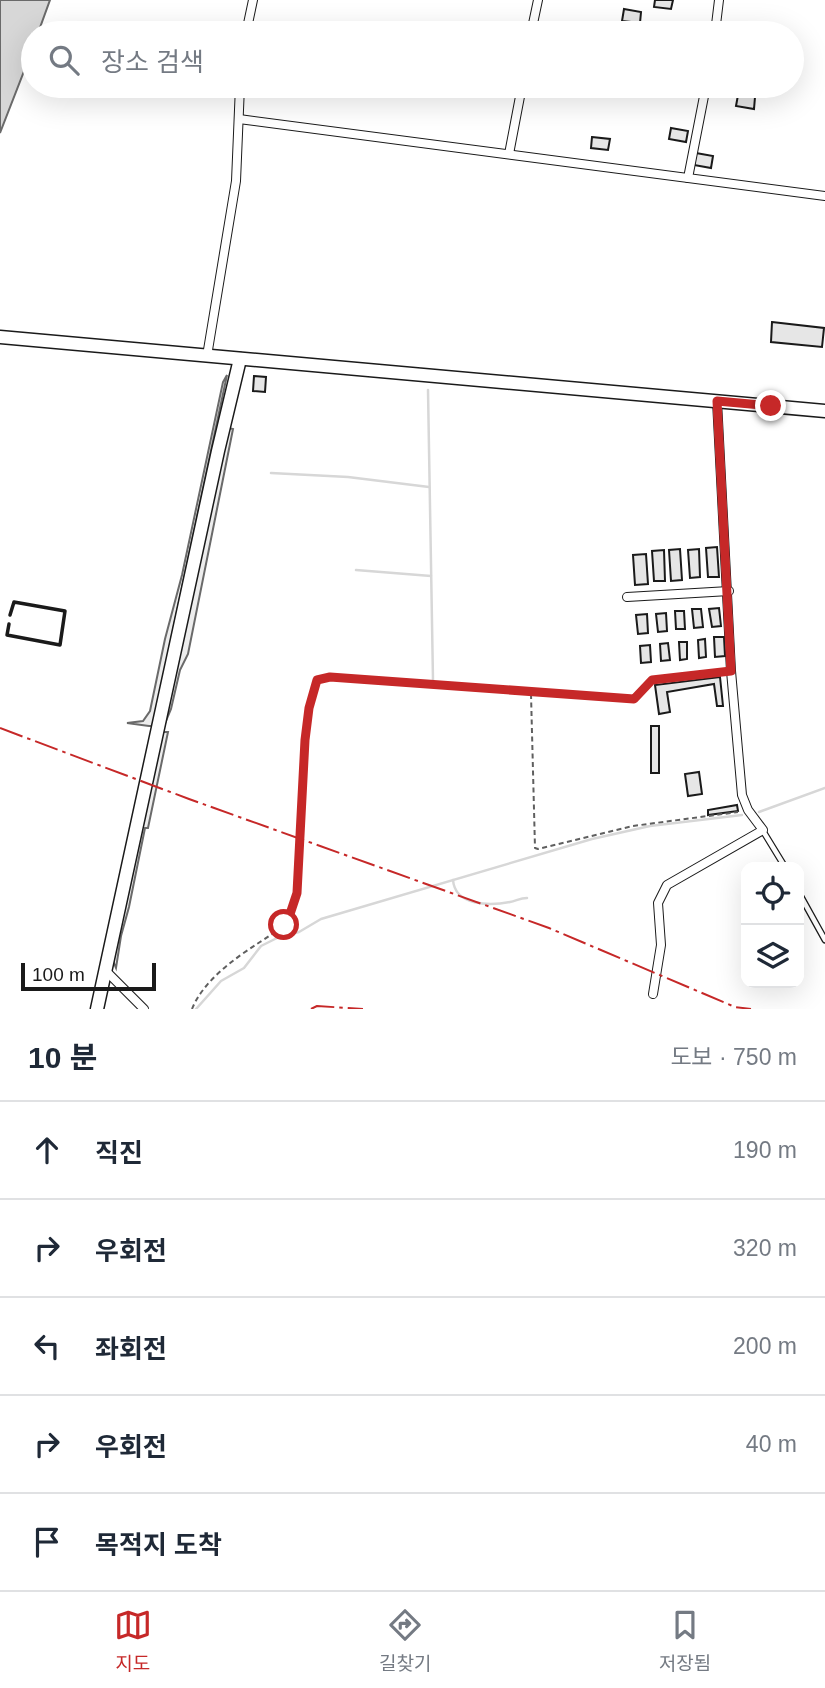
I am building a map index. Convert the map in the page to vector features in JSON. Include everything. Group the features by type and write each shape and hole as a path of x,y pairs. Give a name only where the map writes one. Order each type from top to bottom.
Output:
{"main road":[{"path":"0,337 825,411"},
{"path":"97,1009 240,359"}],"street":[{"path":"249,21 253,0"},
{"path":"534,21 538,0"},
{"path":"716,21 719,0"},
{"path":"206,356 236,181 240,98"},
{"path":"509,154 520,98"},
{"path":"688,178 704,98"},
{"path":"239,119 825,196"},
{"path":"653,994 661,944 658,903 667,885 763,830 748,810 742,795 731,671 729,591 717,401"},
{"path":"627,597 729,591"},
{"path":"106,971 144,1009"}],"lane":[{"path":"763,830 782,862"},
{"path":"804,902 825,940"}],"path":[{"path":"192,1009 196,998 224,969 284,925 294,905 299,876 305,740 317,680 330,677 634,699 652,680 731,671"},
{"path":"531,692 535,848 633,826 748,810"}],"shaded area":[{"path":"0,0 50,0 42,21 21,21 21,79 0,133"},
{"path":"227,375 154,720 152,726 127,723 143,721 150,711 223,382"},
{"path":"228,428 233,429 188,654 180,670 171,709 163,728"},
{"path":"163,732 168,732 116,968 113,961"}],"building":[{"path":"655,0 673,0 671,9 654,7"},
{"path":"624,9 641,12 640,21 622,21"},
{"path":"737,98 755,98 754,109 736,106"},
{"path":"671,128 688,131 686,142 669,139"},
{"path":"592,137 610,139 608,150 591,148"},
{"path":"696,153 713,156 711,168 694,165"},
{"path":"772,322 824,328 822,347 771,342"},
{"path":"254,376 266,377 265,392 253,391"},
{"path":"717,547 719,577 708,577 706,548"},
{"path":"680,549 682,580 671,581 669,550"},
{"path":"699,549 700,577 690,578 688,550"},
{"path":"664,550 665,581 654,581 652,551"},
{"path":"646,554 648,584 635,585 633,555"},
{"path":"719,608 721,626 712,627 709,609"},
{"path":"692,609 701,609 703,627 694,628"},
{"path":"675,611 684,611 685,629 676,629"},
{"path":"666,613 667,631 658,632 656,614"},
{"path":"647,614 648,633 638,634 636,615"},
{"path":"714,637 724,637 725,656 715,657"},
{"path":"705,639 706,657 699,658 698,640"},
{"path":"679,642 687,642 687,659 680,660"},
{"path":"668,643 670,660 661,661 660,644"},
{"path":"650,645 651,662 641,663 640,646"},
{"path":"720,677 723,706 717,706 714,684 667,692 670,712 659,714 655,685"},
{"path":"651,726 659,726 659,773 651,773"},
{"path":"699,772 702,794 688,796 685,774"},
{"path":"737,805 738,811 708,815 708,810"}],"waterway":[{"path":"428,390 433,680"},
{"path":"271,473 348,477 429,487"},
{"path":"356,570 431,576"},
{"path":"759,812 825,788"},
{"path":"196,1009 221,981 244,968 261,946 279,937 299,932 321,919 592,839 650,826 742,815"},
{"path":"453,880 460,895 475,902 502,903 527,898"}],"wall":[{"path":"9,624 7,635 60,645 65,611 14,602 10,615"}],"power":[{"path":"0,728 549,928 735,1007 751,1009"},
{"path":"311,1009 317,1006 363,1009"}],"route":[{"path":"284,925 297,893 305,740 312,692 317,680 330,677 634,699 652,680 731,671 717,401 771,406"}]}
